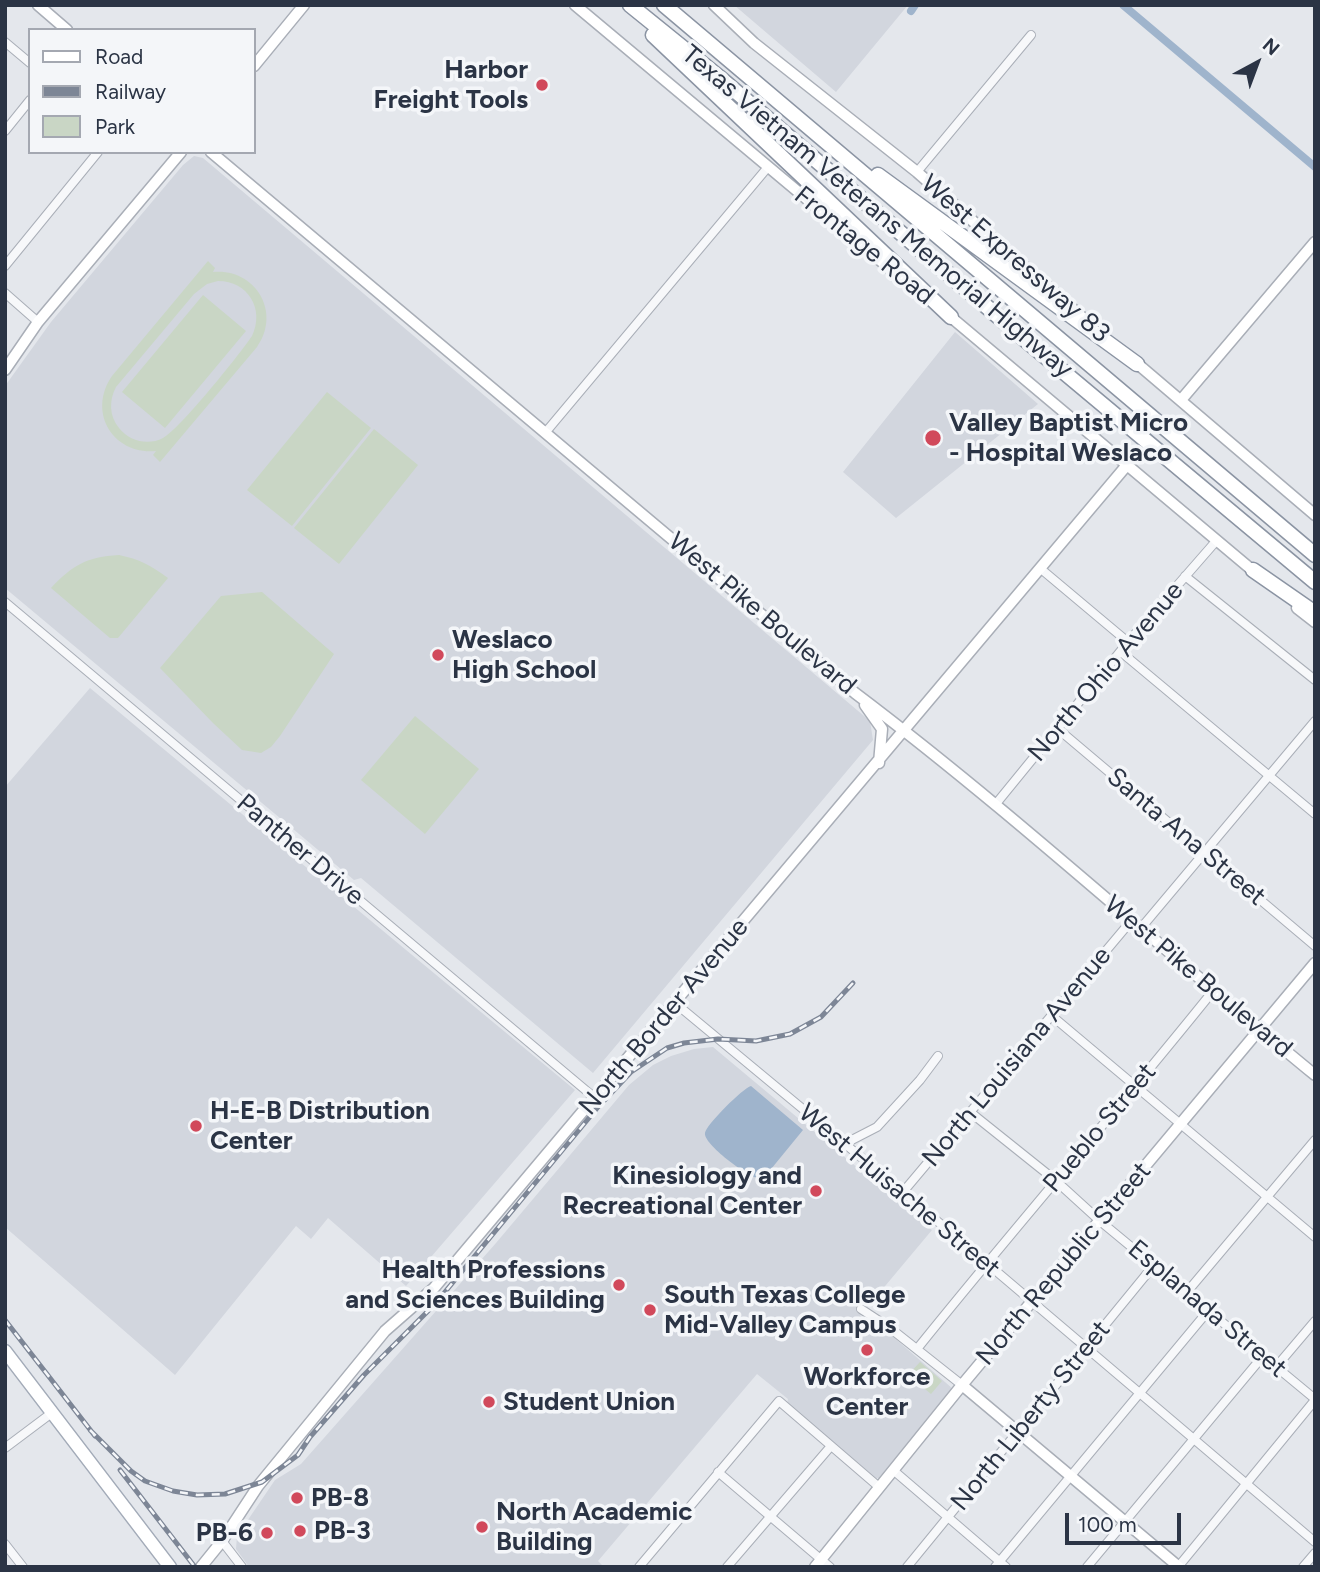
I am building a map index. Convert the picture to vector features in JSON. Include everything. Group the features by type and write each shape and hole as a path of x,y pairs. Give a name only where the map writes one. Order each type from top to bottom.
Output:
{"highway":[{"path":"621,5 951,317"},
{"name":"Texas Vietnam Veterans Memorial Highway","path":"631,5 1154,449 1315,582"},
{"name":"Texas Vietnam Veterans Memorial Highway","path":"664,5 1315,555"},
{"path":"787,108 1137,364"},
{"path":"1253,570 1315,613"}],"main road":[{"path":"5,1352 170,1567"}],"street":[{"path":"38,5 65,28"},
{"path":"256,64 304,5"},
{"name":"Frontage Road","path":"575,5 1315,622"},
{"name":"West Expressway 83","path":"714,5 754,43 916,172 1137,364 1313,510"},
{"path":"916,172 1031,35"},
{"path":"5,42 28,61"},
{"path":"5,131 28,102"},
{"path":"5,266 96,154"},
{"path":"5,370 38,322 179,154"},
{"name":"West Pike Boulevard","path":"213,154 1315,1075"},
{"path":"545,433 768,167"},
{"path":"1181,400 1315,242"},
{"path":"5,293 38,322"},
{"name":"North Border Avenue","path":"201,1567 222,1541 258,1486 385,1331 434,1288 1127,465"},
{"name":"North Ohio Avenue","path":"995,805 1128,642 1217,540"},
{"path":"1041,569 1128,642"},
{"path":"1185,576 1315,680"},
{"name":"Panther Drive","path":"5,602 595,1098"},
{"path":"1121,652 1315,814"},
{"path":"855,693 882,729 879,762"},
{"path":"1141,928 1315,721"},
{"name":"Santa Ana Street","path":"1058,729 1315,946"},
{"name":"North Louisiana Avenue","path":"903,1192 1131,921"},
{"name":"North Republic Street","path":"822,1564 878,1487 1315,963"},
{"name":"Pueblo Street","path":"917,1349 1213,992"},
{"name":"West Huisache Street","path":"675,1003 903,1192 1315,1542"},
{"path":"1052,1016 1315,1237"},
{"path":"844,1144 877,1126 920,1080 938,1056"},
{"name":"Esplanada Street","path":"970,1112 1315,1399"},
{"path":"1186,1292 1315,1140"},
{"name":"North Liberty Street","path":"907,1567 1154,1265"},
{"path":"861,1309 890,1328 962,1385 1179,1567 1315,1399"},
{"path":"893,1470 1000,1565 1208,1311"},
{"path":"1276,1367 1315,1321"},
{"path":"1087,1567 1263,1356"},
{"path":"639,1567 779,1401 878,1487"},
{"path":"5,1448 53,1412"},
{"path":"727,1567 831,1446"},
{"path":"719,1472 822,1564"},
{"path":"222,1541 242,1567"},
{"path":"5,1544 23,1567"},
{"path":"1303,1567 1315,1553"}],"shaded area":[{"path":"734,5 908,5 836,92"},
{"name":"Weslaco High School","path":"194,156 203,158 870,721 873,740 593,1073 361,878 354,880 5,588 5,386 51,322 183,165"},
{"name":"Valley Baptist Micro - Hospital Weslaco","path":"955,332 1038,404 896,518 843,472"},
{"path":"90,688 575,1090 406,1286 328,1218 311,1239 296,1226 175,1375 5,1227 5,787"},
{"name":"South Texas College Mid-Valley Campus","path":"713,1047 932,1230 860,1316 891,1335 953,1389 879,1478 787,1403 788,1399 757,1374 598,1561 604,1567 249,1567 236,1549 237,1536 275,1480 301,1464 496,1243 629,1085 653,1065 671,1056"}],"green space":[{"path":"208,261 215,268 213,272 241,277 260,295 267,320 257,347 160,462 153,455 156,451 127,446 108,428 102,403 112,376","holes":["229,282 245,291 255,307 256,326 252,336 209,391 171,432 151,442 128,436 119,428 112,413 111,403 116,387 194,294 207,284"]},
{"path":"203,295 246,331 165,428 122,392"},
{"path":"327,392 371,428 292,526 247,490"},
{"path":"374,429 418,465 339,564 294,528"},
{"path":"119,555 145,564 168,578 118,638 110,638 51,588 66,573 89,560"},
{"path":"262,592 334,654 280,736 271,747 261,753 242,750 160,668 221,596"},
{"path":"415,716 479,769 425,834 361,780"},
{"path":"920,1362 942,1381 931,1394 908,1375"}],"water":[{"path":"751,1086 803,1130 767,1174 758,1178 727,1159 711,1145 705,1133 725,1107"}],"waterway":[{"path":"911,11 915,5"},
{"path":"1123,5 1315,167"}],"railway":[{"path":"90,1430 131,1471 145,1481 173,1491 197,1495 225,1494 262,1482 298,1455 310,1437 364,1375 435,1304 598,1107 631,1072 667,1048 684,1043 718,1039 756,1041 790,1034 821,1017 853,983"},
{"path":"5,1320 95,1436"},
{"path":"120,1470 195,1567"}],"place":[{"name":"Harbor Freight Tools","path":"542,85"},
{"name":"Valley Baptist Micro - Hospital Weslaco","path":"933,438"},
{"name":"Weslaco High School","path":"438,655"},
{"name":"H-E-B Distribution Center","path":"196,1126"},
{"name":"Kinesiology and Recreational Center","path":"816,1191"},
{"name":"Health Professions and Sciences Building","path":"619,1285"},
{"name":"South Texas College Mid-Valley Campus","path":"650,1310"},
{"name":"Workforce Center","path":"867,1350"},
{"name":"Student Union","path":"489,1402"},
{"name":"PB-8","path":"297,1498"},
{"name":"North Academic Building","path":"482,1527"},
{"name":"PB-3","path":"300,1531"},
{"name":"PB-6","path":"267,1533"}]}
